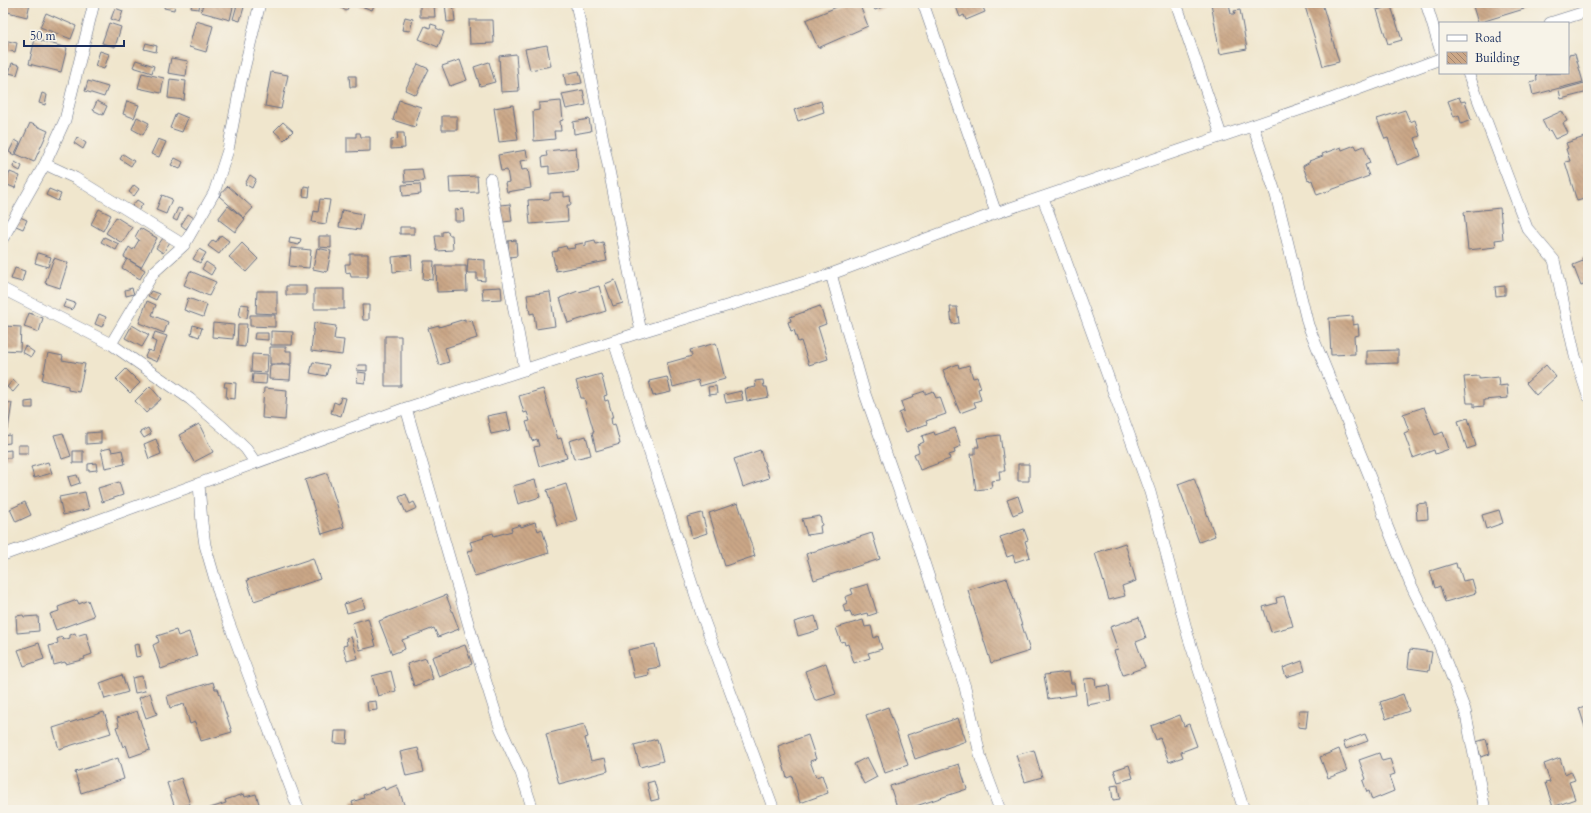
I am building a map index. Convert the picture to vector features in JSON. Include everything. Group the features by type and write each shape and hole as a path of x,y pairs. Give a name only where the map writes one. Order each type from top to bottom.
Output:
{"street":[{"path":"3,238 45,164 65,120 94,3"},
{"path":"111,344 154,272 184,245 214,193 228,150 241,82 260,3"},
{"path":"576,3 640,332"},
{"path":"923,3 996,213"},
{"path":"1176,3 1221,135"},
{"path":"1426,3 1439,46"},
{"path":"1553,22 1588,11"},
{"path":"3,555 406,408 614,342 640,332 831,274 996,213 1043,198 1221,135 1253,126 1439,59"},
{"path":"1468,74 1527,228 1554,260 1574,356 1588,396"},
{"path":"1253,126 1276,195 1308,325 1378,497 1387,526 1407,576 1435,634 1465,710 1486,810"},
{"path":"45,164 75,178 184,245"},
{"path":"490,179 525,370"},
{"path":"1043,198 1150,492 1188,636 1244,810"},
{"path":"831,274 865,394 918,544 965,687 981,759 1000,810"},
{"path":"3,289 111,344 190,399 246,449 255,462"},
{"path":"614,342 702,615 774,810"},
{"path":"406,408 475,648 500,727 521,773 533,810"},
{"path":"199,484 205,545 223,607 299,810"}],"building":[{"path":"6,3 30,3 27,17 4,11"},
{"path":"165,3 175,3 174,10 164,8"},
{"path":"192,3 200,3 199,9 191,8"},
{"path":"203,3 234,3 230,20 201,12"},
{"path":"338,3 351,3 346,11 337,5"},
{"path":"358,3 375,3 372,10 358,5"},
{"path":"445,3 453,3 455,21 447,22"},
{"path":"846,3 859,3 868,26 818,48 806,20"},
{"path":"871,3 892,3 875,10"},
{"path":"981,3 985,12 966,20 964,15 960,17 955,4"},
{"path":"1211,3 1229,3 1231,14 1235,14 1234,11 1240,10 1247,49 1220,54"},
{"path":"1304,3 1322,3 1339,62 1323,66"},
{"path":"1374,3 1390,3 1390,4 1376,9"},
{"path":"1472,3 1522,3 1524,9 1478,22"},
{"path":"420,4 434,4 435,17 420,17"},
{"path":"237,5 244,7 240,21 233,19"},
{"path":"1391,6 1402,40 1388,44 1377,10"},
{"path":"115,8 123,11 119,22 111,19"},
{"path":"46,13 76,26 71,39 40,27"},
{"path":"405,17 413,19 410,31 402,30"},
{"path":"469,20 493,20 494,43 470,44"},
{"path":"196,21 213,26 206,52 189,47"},
{"path":"109,23 121,27 115,47 102,43"},
{"path":"431,24 437,26 436,28 444,32 438,47 419,39 425,26 430,28"},
{"path":"35,39 67,48 61,72 29,64"},
{"path":"8,41 17,43 15,52 6,50"},
{"path":"146,43 157,46 156,52 144,49"},
{"path":"547,45 551,66 530,70 525,49"},
{"path":"100,51 109,54 104,69 95,66"},
{"path":"516,54 519,91 501,92 499,56"},
{"path":"1575,54 1583,82 1533,95 1530,82 1537,80 1536,74 1569,74 1569,55"},
{"path":"171,58 188,61 186,76 168,73"},
{"path":"136,60 154,66 152,73 133,67"},
{"path":"460,60 467,80 450,86 442,66"},
{"path":"489,62 495,82 480,86 474,67"},
{"path":"12,63 20,65 17,75 9,73"},
{"path":"418,64 429,69 416,95 405,90"},
{"path":"579,71 582,83 566,86 564,74"},
{"path":"271,72 288,75 281,109 265,106"},
{"path":"142,73 164,78 161,93 138,88"},
{"path":"349,76 356,76 356,87 350,87"},
{"path":"170,79 186,81 184,100 168,98"},
{"path":"88,81 108,87 104,97 85,91"},
{"path":"1588,82 1588,92 1561,99 1559,90"},
{"path":"583,90 586,105 566,109 562,94"},
{"path":"42,93 47,95 45,105 39,103"},
{"path":"1459,97 1461,102 1465,101 1471,120 1461,124 1459,115 1454,117 1448,101"},
{"path":"399,100 421,107 415,127 393,120"},
{"path":"97,101 107,106 103,115 93,110"},
{"path":"127,101 139,105 134,118 123,114"},
{"path":"561,101 563,120 560,121 561,131 554,131 555,139 534,141 533,111 539,110 539,103"},
{"path":"821,101 824,112 798,121 794,110"},
{"path":"513,105 518,140 499,142 494,108"},
{"path":"1405,110 1410,122 1415,120 1420,136 1415,138 1421,156 1397,165 1388,138 1385,139 1377,119"},
{"path":"1562,111 1567,121 1563,123 1568,133 1555,139 1550,130 1548,132 1542,120"},
{"path":"176,113 188,118 182,132 170,128"},
{"path":"442,116 457,116 457,130 442,130"},
{"path":"137,117 149,123 143,135 132,129"},
{"path":"589,119 591,131 574,134 573,122"},
{"path":"283,122 293,131 284,140 274,131"},
{"path":"30,123 48,131 34,162 16,154"},
{"path":"356,133 360,133 361,137 370,137 370,151 347,152 347,137 356,137"},
{"path":"397,133 404,133 405,148 391,149 391,140 398,139"},
{"path":"1588,136 1588,198 1577,201 1565,162 1570,161 1566,149 1568,148 1566,143"},
{"path":"77,137 86,143 83,149 74,143"},
{"path":"158,139 166,142 159,157 151,154"},
{"path":"15,140 20,143 14,155 9,152"},
{"path":"1355,145 1357,149 1364,146 1370,163 1365,165 1369,176 1317,195 1312,180 1308,180 1303,166 1310,162 1309,161 1323,156 1322,154 1341,147 1342,150"},
{"path":"576,148 578,171 549,174 549,166 543,167 542,157 547,156 546,151"},
{"path":"526,150 528,160 520,161 522,170 528,169 531,188 507,192 505,183 509,182 507,170 501,171 498,155"},
{"path":"123,154 134,161 131,166 120,159"},
{"path":"175,158 183,162 180,169 171,165"},
{"path":"15,162 22,166 20,171 13,167"},
{"path":"422,169 424,181 405,182 404,170"},
{"path":"10,172 20,176 15,188 5,184"},
{"path":"250,175 256,179 252,188 245,184"},
{"path":"477,176 478,192 450,193 449,177"},
{"path":"420,184 421,194 403,196 402,185"},
{"path":"134,185 139,189 134,196 129,192"},
{"path":"228,186 253,208 244,218 219,196"},
{"path":"304,186 310,187 309,197 303,196"},
{"path":"49,189 61,194 58,201 46,195"},
{"path":"564,192 564,197 570,196 571,205 567,205 568,221 530,224 528,200 550,199 550,193"},
{"path":"162,195 172,199 166,214 156,210"},
{"path":"320,199 330,200 326,224 312,222 314,211 318,212"},
{"path":"137,200 143,204 138,211 132,206"},
{"path":"510,204 512,221 503,222 500,205"},
{"path":"228,206 245,219 235,232 218,219"},
{"path":"178,208 182,209 177,221 173,219"},
{"path":"1500,208 1503,239 1495,240 1496,247 1468,250 1464,212"},
{"path":"99,209 111,215 103,231 91,224"},
{"path":"463,209 464,221 455,221 455,210"},
{"path":"342,210 363,214 360,230 339,227"},
{"path":"188,214 194,218 186,229 181,225"},
{"path":"20,217 27,220 23,229 16,226"},
{"path":"116,217 132,227 122,243 106,233"},
{"path":"400,227 414,227 414,234 400,234"},
{"path":"140,228 157,238 141,267 124,257 129,247 133,250 139,240 135,237"},
{"path":"448,231 449,235 452,235 453,250 437,251 435,236 442,236 442,232"},
{"path":"221,235 229,241 219,254 208,246 213,240 216,242"},
{"path":"319,236 331,236 331,248 319,247"},
{"path":"104,237 119,244 116,250 101,242"},
{"path":"290,237 301,239 299,245 289,243"},
{"path":"163,238 170,242 163,253 156,248"},
{"path":"516,240 517,256 509,257 508,241"},
{"path":"595,240 596,244 603,242 607,261 556,271 552,252 558,251 558,248 566,246 567,249 575,248 574,245 583,243 584,246 586,246 586,242"},
{"path":"242,243 258,259 246,272 229,257"},
{"path":"291,248 311,250 309,268 289,266"},
{"path":"317,248 331,251 327,272 313,269"},
{"path":"199,249 206,253 200,263 193,259"},
{"path":"38,253 51,257 48,267 35,263"},
{"path":"350,254 368,254 368,277 351,277 350,272 346,273 345,264 350,264"},
{"path":"411,255 412,270 393,272 392,257"},
{"path":"1588,256 1588,283 1581,286 1573,265 1583,261 1582,258"},
{"path":"54,258 68,263 60,288 45,283"},
{"path":"127,259 145,270 140,279 122,268"},
{"path":"468,259 485,260 485,281 477,280 477,273 467,273"},
{"path":"424,261 434,261 433,280 423,279"},
{"path":"206,262 215,268 211,275 202,269"},
{"path":"436,266 466,266 467,291 437,292"},
{"path":"15,268 25,271 22,282 11,279"},
{"path":"190,271 216,282 209,296 184,285"},
{"path":"615,280 623,303 613,306 605,284"},
{"path":"286,286 306,286 306,295 286,295"},
{"path":"599,286 606,311 568,323 560,298 578,291 579,292"},
{"path":"1505,286 1505,295 1496,296 1495,287"},
{"path":"501,287 502,299 483,300 482,288"},
{"path":"132,288 134,294 126,296 125,290"},
{"path":"314,289 344,289 344,309 314,309"},
{"path":"151,291 159,294 156,300 148,296"},
{"path":"257,291 277,291 277,314 256,313"},
{"path":"550,292 555,326 536,329 534,313 530,314 527,295"},
{"path":"188,298 207,305 203,317 184,310"},
{"path":"66,300 75,303 72,310 63,307"},
{"path":"147,301 156,305 152,315 168,322 164,333 139,323"},
{"path":"241,304 249,305 247,318 239,317"},
{"path":"362,305 369,305 369,320 363,320"},
{"path":"820,306 826,324 818,327 828,359 809,365 801,341 798,342 794,330 791,331 788,322 791,321 790,317"},
{"path":"950,307 957,307 959,323 952,324"},
{"path":"29,313 43,318 39,332 24,327"},
{"path":"99,314 106,317 102,327 95,324"},
{"path":"250,315 275,315 275,327 250,326"},
{"path":"1353,316 1353,325 1358,324 1359,335 1354,336 1355,354 1331,355 1329,318"},
{"path":"465,319 465,322 472,320 477,338 445,348 449,362 439,365 428,328 439,325 439,327"},
{"path":"213,323 234,325 233,339 212,337"},
{"path":"314,323 336,326 334,339 344,340 342,355 311,351"},
{"path":"238,324 247,324 245,347 237,346"},
{"path":"132,325 149,335 142,347 125,338"},
{"path":"193,325 202,328 199,337 191,334"},
{"path":"4,326 21,327 20,351 3,350"},
{"path":"271,331 293,332 292,345 271,345"},
{"path":"155,332 167,336 157,362 145,357 148,350 153,352 156,342 152,340"},
{"path":"255,333 268,333 268,340 254,339"},
{"path":"385,336 401,336 401,386 385,386"},
{"path":"716,343 725,379 700,386 698,380 673,387 667,363 692,356 690,350"},
{"path":"25,346 34,352 31,357 22,352"},
{"path":"270,347 286,347 286,351 291,351 291,364 270,364"},
{"path":"1398,350 1398,363 1367,364 1367,351"},
{"path":"48,353 63,356 62,360 85,364 79,392 68,390 68,386 42,380"},
{"path":"252,354 268,355 267,373 251,372"},
{"path":"313,362 329,365 326,376 310,373"},
{"path":"958,364 959,368 969,365 973,378 977,377 981,388 978,389 981,400 974,402 976,407 960,413 943,370"},
{"path":"270,365 291,365 290,380 269,379"},
{"path":"358,365 367,365 367,371 357,370"},
{"path":"1546,365 1556,377 1536,395 1526,383"},
{"path":"126,369 140,383 130,393 116,379"},
{"path":"358,372 366,373 365,383 357,382"},
{"path":"253,374 267,375 266,384 252,383"},
{"path":"601,374 607,395 604,396 605,401 608,400 613,418 611,418 612,425 615,424 620,444 596,451 592,432 594,432 584,398 581,398 576,381"},
{"path":"1479,376 1479,379 1498,377 1499,386 1507,385 1508,398 1484,400 1484,406 1474,407 1474,403 1467,403 1464,377"},
{"path":"667,377 671,392 653,396 649,381"},
{"path":"13,380 19,385 13,392 7,387"},
{"path":"763,380 764,387 767,387 769,397 747,401 745,389 756,387 755,381"},
{"path":"225,382 236,383 235,399 226,398 227,387 224,387"},
{"path":"150,386 161,399 146,413 135,401"},
{"path":"716,386 717,394 709,395 708,387"},
{"path":"264,388 287,390 285,420 262,418"},
{"path":"543,389 558,439 561,438 567,458 539,466 534,447 539,446 537,439 532,441 526,422 530,421 527,412 524,413 519,396"},
{"path":"741,391 743,400 726,403 724,395"},
{"path":"925,391 925,394 933,391 936,398 940,397 946,414 926,421 927,424 906,432 899,413 904,411 901,402 914,397 913,395"},
{"path":"341,397 346,398 341,416 331,413 334,402 339,404"},
{"path":"33,401 33,408 25,408 25,402"},
{"path":"3,402 12,403 8,429 3,428"},
{"path":"1424,407 1435,435 1443,432 1449,449 1435,454 1434,450 1413,458 1404,433 1409,431 1403,414"},
{"path":"507,412 511,430 491,434 487,416"},
{"path":"1468,418 1476,446 1467,449 1458,421"},
{"path":"199,424 213,452 194,462 179,435"},
{"path":"148,428 151,434 144,438 140,432"},
{"path":"955,428 961,446 954,449 955,453 949,455 950,459 920,470 914,454 919,452 917,445 924,442 922,436 934,432 935,435"},
{"path":"101,432 101,443 86,444 86,433"},
{"path":"63,433 71,456 62,459 54,435"},
{"path":"10,435 10,443 3,444 3,436"},
{"path":"1000,435 1005,471 999,471 1000,480 991,481 992,488 976,490 971,454 975,454 975,447 979,447 977,438"},
{"path":"586,436 591,455 574,459 569,441"},
{"path":"156,439 161,454 149,459 144,444"},
{"path":"18,445 28,445 28,453 18,453"},
{"path":"111,448 112,452 122,450 125,464 105,468 101,450"},
{"path":"11,450 11,458 3,458 3,451"},
{"path":"760,450 769,478 743,487 734,459"},
{"path":"73,451 83,451 83,463 73,463"},
{"path":"48,462 52,473 34,478 31,467"},
{"path":"96,463 97,470 88,471 88,464"},
{"path":"1018,464 1029,464 1029,481 1018,481"},
{"path":"327,473 344,527 322,534 305,480"},
{"path":"77,475 80,483 71,486 68,477"},
{"path":"1194,478 1215,536 1199,542 1178,484"},
{"path":"535,480 540,497 518,504 513,486"},
{"path":"119,482 123,495 102,502 98,488"},
{"path":"566,484 577,520 557,526 547,490"},
{"path":"85,492 89,509 63,515 59,497"},
{"path":"406,494 410,504 414,502 417,508 406,513 399,497"},
{"path":"1018,496 1023,511 1013,515 1007,500"},
{"path":"25,502 31,515 16,522 10,509"},
{"path":"738,503 755,556 725,566 709,513"},
{"path":"1427,503 1428,519 1417,520 1416,504"},
{"path":"1499,510 1503,523 1486,529 1482,515"},
{"path":"702,513 707,533 692,538 687,517"},
{"path":"820,516 822,525 820,526 821,533 807,535 802,519"},
{"path":"535,522 538,531 542,529 549,553 475,576 467,551 473,550 470,542 484,538 483,536 493,533 494,536 512,531 511,528 520,525 521,527"},
{"path":"1024,529 1028,540 1025,541 1030,557 1015,562 1013,555 1007,557 1000,537"},
{"path":"872,533 880,559 814,580 806,554"},
{"path":"1125,543 1136,581 1122,586 1125,596 1109,600 1095,553"},
{"path":"313,558 320,579 254,601 247,580"},
{"path":"1456,563 1463,581 1472,579 1476,593 1445,602 1440,586 1435,588 1430,571"},
{"path":"1007,578 1030,651 991,663 968,590"},
{"path":"868,584 877,613 868,616 867,613 852,617 850,611 845,612 843,605 847,603 845,597 853,594 851,589"},
{"path":"446,595 459,629 438,637 434,628 402,640 405,649 392,654 379,621"},
{"path":"1284,596 1293,626 1271,632 1263,607 1277,603 1276,598"},
{"path":"362,598 365,608 347,613 344,604"},
{"path":"77,600 79,604 88,600 94,616 56,630 50,614 59,611 58,607"},
{"path":"23,615 24,617 38,616 39,631 17,633 16,616"},
{"path":"815,616 819,630 798,636 794,622"},
{"path":"1139,617 1146,638 1136,642 1145,667 1123,675 1114,651 1118,650 1110,627"},
{"path":"368,618 376,646 360,650 352,623"},
{"path":"863,620 865,627 871,626 874,638 878,636 882,649 868,653 870,658 854,663 848,644 845,645 844,641 841,642 836,628"},
{"path":"176,630 178,636 189,632 197,656 161,669 153,645 159,642 157,636"},
{"path":"75,633 76,636 86,633 92,654 84,657 85,659 66,664 65,662 54,665 49,646 58,643 57,639 62,637 63,640 70,638 70,635"},
{"path":"351,637 358,658 347,661 343,646 347,645 346,638"},
{"path":"39,643 44,659 24,666 18,650"},
{"path":"139,644 141,656 136,657 134,645"},
{"path":"655,644 660,667 648,669 649,675 634,678 628,650"},
{"path":"465,645 472,664 439,677 432,657"},
{"path":"1410,649 1432,652 1429,671 1408,668"},
{"path":"426,658 433,679 414,686 407,664"},
{"path":"1302,661 1305,671 1286,677 1283,668"},
{"path":"826,663 836,694 815,701 805,671"},
{"path":"391,671 396,691 378,696 372,676"},
{"path":"1069,672 1071,683 1074,683 1076,695 1048,699 1044,675"},
{"path":"122,675 128,692 105,699 100,683"},
{"path":"142,676 145,691 135,693 132,678"},
{"path":"1095,678 1096,687 1109,685 1111,701 1087,705 1084,679"},
{"path":"213,682 215,689 218,689 232,732 201,741 195,722 190,724 184,704 170,708 167,696"},
{"path":"150,693 157,714 146,718 139,698"},
{"path":"1403,694 1409,711 1386,719 1380,702"},
{"path":"376,701 377,710 368,711 367,702"},
{"path":"1588,705 1588,729 1586,730 1579,708"},
{"path":"888,707 908,765 885,773 866,715"},
{"path":"1299,710 1308,710 1306,728 1298,727"},
{"path":"137,711 150,750 130,757 126,745 123,747 116,727 119,726 117,718"},
{"path":"104,712 111,733 59,749 53,728"},
{"path":"1180,715 1184,726 1189,724 1197,746 1181,752 1183,757 1169,762 1160,738 1156,740 1151,726"},
{"path":"958,718 966,741 915,759 907,735"},
{"path":"584,724 588,737 585,738 591,761 605,758 608,771 559,784 546,734"},
{"path":"335,731 348,731 347,744 334,743"},
{"path":"1365,734 1368,741 1346,749 1343,742"},
{"path":"808,735 816,759 810,761 816,777 822,775 828,793 800,803 792,776 787,778 778,746"},
{"path":"657,739 663,761 640,767 634,745"},
{"path":"1486,739 1490,754 1481,757 1476,742"},
{"path":"418,748 424,772 406,776 400,752"},
{"path":"1339,749 1347,771 1328,778 1320,757"},
{"path":"1034,750 1042,777 1025,782 1016,755"},
{"path":"1379,753 1382,761 1390,759 1395,774 1389,776 1394,791 1372,800 1363,781 1366,779 1359,760"},
{"path":"867,757 877,777 864,784 854,764"},
{"path":"118,758 124,779 81,793 75,772"},
{"path":"1560,758 1565,774 1571,771 1575,780 1569,782 1575,799 1553,807 1545,783 1550,782 1544,764"},
{"path":"959,764 967,789 904,810 898,810 890,786"},
{"path":"1129,765 1133,778 1118,782 1114,770"},
{"path":"181,778 190,804 175,808 167,783"},
{"path":"654,781 659,799 651,801 647,783"},
{"path":"397,785 405,807 397,810 355,810 352,802 364,798 363,795 384,787 385,790"},
{"path":"1118,785 1120,799 1113,800 1111,786"},
{"path":"244,794 245,797 256,794 261,810 204,810 226,803 225,800"}]}
